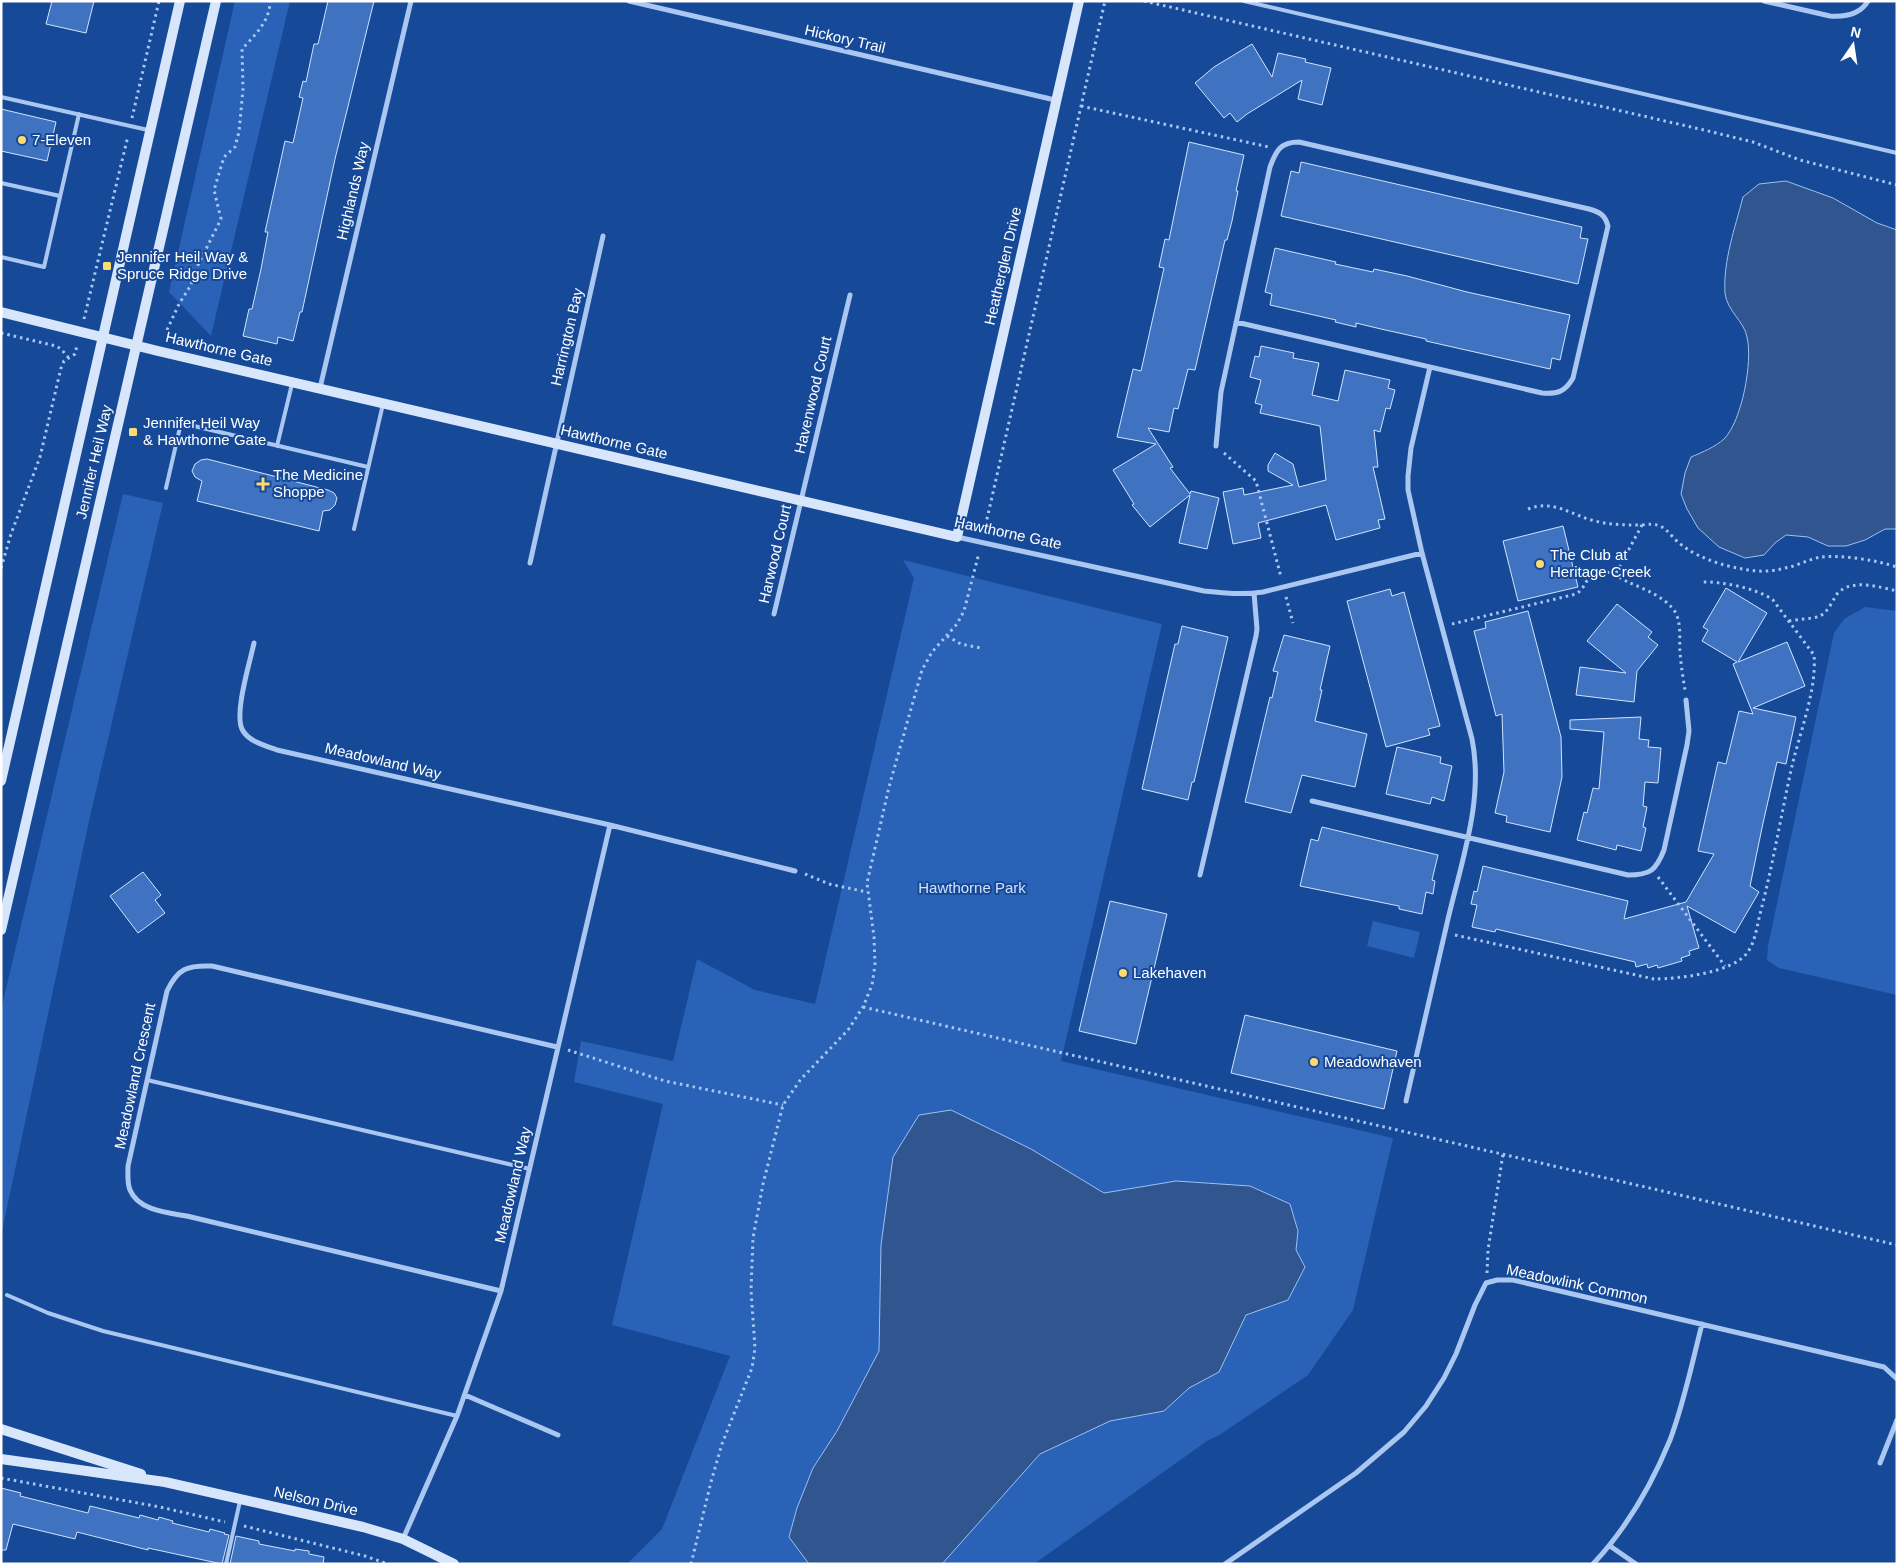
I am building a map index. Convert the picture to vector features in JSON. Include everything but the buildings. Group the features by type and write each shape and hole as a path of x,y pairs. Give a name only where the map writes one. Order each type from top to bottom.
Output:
{"street":[{"name":"Jennifer Heil Way","path":"1,781 180,1"},
{"name":"Jennifer Heil Way","path":"1,930 216,1"},
{"name":"Highlands Way","path":"320,388 411,1"},
{"name":"Hickory Trail","path":"629,1 1055,100"},
{"name":"Heatherglen Drive","path":"957,537 1078,1"},
{"path":"1764,1 1841,17 1858,12 1868,1"},
{"path":"1216,446 1221,392 1236,322 1270,167 1282,145 1300,142 1589,209 1605,217 1608,226 1573,378 1568,387 1560,393 1542,393 1236,322"},
{"name":"Harrington Bay","path":"530,563 603,236"},
{"name":"Havenwood Court","path":"800,500 850,295"},
{"name":"Hawthorne Gate","path":"1,312 136,346 384,402 556,444 957,537 1204,591 1225,594 1254,593 1422,553"},
{"path":"1406,1100 1467,837 1476,786 1475,755 1411,507 1408,476 1411,448 1430,367"},
{"name":"Harwood Court","path":"774,614 794,535 800,500"},
{"path":"1200,875 1256,636 1254,593"},
{"name":"Meadowland Way","path":"254,643 240,716 243,731 258,743 286,752 610,825 795,870"},
{"path":"1312,801 1628,875 1644,874 1653,871 1664,850 1687,746 1686,700"},
{"name":"Meadowland Way","path":"403,1539 457,1416 501,1291 610,825"},
{"name":"Meadowland Crescent","path":"501,1291 201,1219 156,1210 142,1204 131,1192 128,1166 167,990 173,979 182,970 195,965 212,966 557,1047"},
{"name":"Meadowlink Common","path":"1225,1564 1356,1472 1404,1432 1426,1406 1444,1378 1486,1283 1497,1280 1513,1280 1702,1324 1884,1367 1897,1379"},
{"path":"1593,1564 1610,1546 1646,1489 1670,1440 1702,1324"},
{"path":"465,1395 558,1434"},
{"path":"1880,1463 1897,1420"},
{"name":"Nelson Drive","path":"1,1429 165,1482"},
{"name":"Nelson Drive","path":"1,1459 165,1482 363,1527 403,1539 454,1564"},
{"path":"1610,1546 1636,1564"}],"lane":[{"path":"1244,1 1897,152"},
{"path":"1,97 150,131"},
{"path":"1,257 44,267 79,114"},
{"path":"1,182 60,196"},
{"path":"277,446 293,381"},
{"path":"354,529 384,402"},
{"path":"166,488 181,423 368,467"},
{"path":"147,1080 530,1169"},
{"path":"7,1295 48,1313 103,1331 457,1416"},
{"path":"226,1564 241,1499"}],"path":[{"path":"136,105 159,1"},
{"path":"167,330 179,304 191,286 196,269 221,219 214,190 224,157 235,147 239,132 242,49 260,28 270,11 270,1"},
{"path":"986,522 1105,1"},
{"path":"1144,1 1704,130 1753,142 1800,160 1897,185"},
{"path":"1081,106 1278,150"},
{"path":"87,308 124,154"},
{"path":"1,333 56,346 68,357"},
{"path":"1,568 11,534 40,457 61,368 68,357 75,354"},
{"path":"1216,446 1256,481 1293,623"},
{"path":"1528,509 1537,505 1547,504 1594,521 1619,525 1651,524 1663,526 1682,546 1700,556 1743,569 1764,571 1785,568 1821,557 1884,563 1897,567"},
{"path":"1615,575 1642,525"},
{"path":"1442,627 1576,594 1582,590 1594,572 1599,571 1615,575 1660,598 1675,612 1680,629 1680,652 1686,700"},
{"path":"691,1564 710,1482 722,1444 752,1368 755,1340 751,1290 753,1238 763,1184 783,1105 801,1079 848,1030 863,1007 872,985 875,965 874,937 867,883 889,787 922,670 932,652 957,624 964,611 975,572"},
{"path":"1445,932 1654,979 1695,976 1725,966 1741,959 1748,953 1754,937 1792,764 1810,693 1815,663 1814,655 1773,600 1767,595 1723,583 1700,582"},
{"path":"1789,621 1820,616 1830,607 1837,594 1846,587 1874,586 1897,591"},
{"path":"947,636 962,644 981,648"},
{"path":"795,870 829,884 867,892"},
{"path":"1653,871 1725,966"},
{"path":"863,1007 1897,1245"},
{"path":"557,1047 664,1081 783,1105"},
{"path":"1486,1283 1488,1250 1503,1154"},
{"path":"1,1478 160,1507 365,1556 388,1564"}],"green space":[{"path":"235,1 290,1 211,336 169,292"},
{"path":"123,494 163,503 89,821 1,1236 1,1010"},
{"name":"Hawthorne Park","path":"903,560 1162,624 1061,1061 1393,1138 1353,1310 1308,1375 1221,1434 1207,1441 1034,1564 627,1564 662,1529 730,1356 612,1325 663,1104 574,1082 581,1041 673,1061 697,959 755,990 815,1004 914,578"},
{"path":"1865,607 1897,611 1897,995 1779,968 1767,960 1768,946 1834,633 1844,619"},
{"path":"1373,921 1420,932 1414,958 1367,946"}],"shaded area":[{"path":"1786,181 1833,198 1877,223 1897,230 1897,529 1885,529 1865,540 1846,546 1828,546 1808,537 1786,535 1764,555 1745,558 1719,547 1698,528 1681,494 1685,473 1691,457 1713,447 1724,439 1736,419 1745,390 1748,361 1747,337 1743,326 1726,299 1725,293 1730,245 1743,197 1759,184"},
{"path":"951,1110 1031,1149 1104,1193 1176,1181 1250,1186 1290,1204 1298,1231 1296,1250 1305,1267 1288,1300 1246,1315 1219,1372 1189,1388 1164,1411 1110,1421 1040,1454 942,1564 809,1564 789,1537 797,1508 813,1468 837,1431 879,1351 881,1245 893,1157 919,1115"}],"place":[{"name":"7-Eleven","path":"22,140"},
{"name":"Jennifer Heil Way & Spruce Ridge Drive","path":"107,266"},
{"name":"Jennifer Heil Way & Hawthorne Gate","path":"133,432"},
{"name":"The Medicine Shoppe","path":"263,484"},
{"name":"The Club at Heritage Creek","path":"1540,564"},
{"name":"Lakehaven","path":"1123,973"},
{"name":"Meadowhaven","path":"1314,1062"}]}
